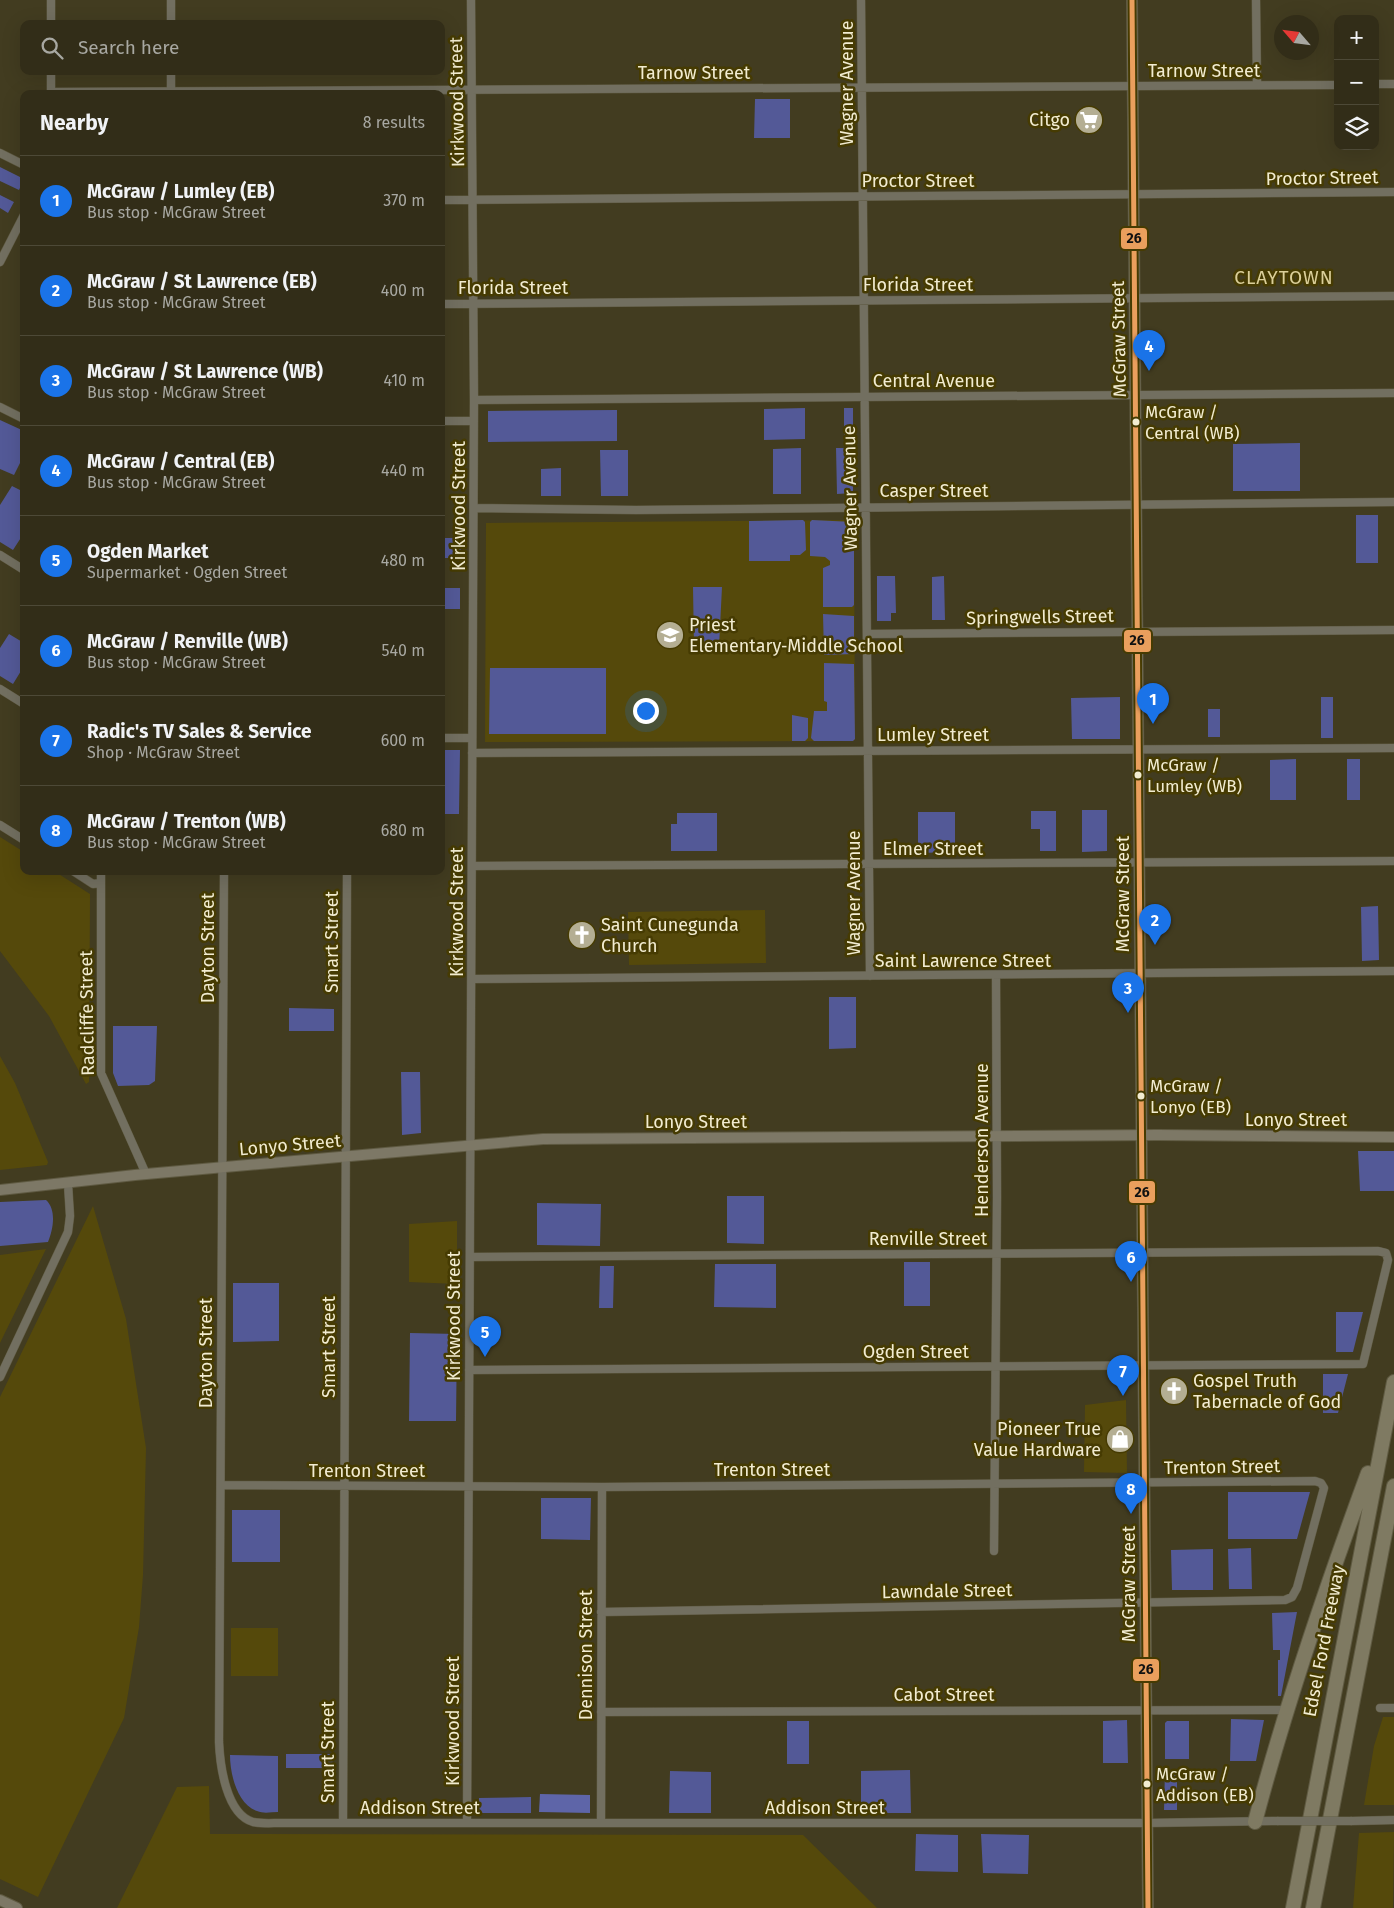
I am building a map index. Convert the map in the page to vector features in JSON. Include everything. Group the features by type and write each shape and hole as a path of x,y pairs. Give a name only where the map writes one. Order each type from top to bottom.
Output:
{"highway":[{"name":"Edsel Ford Freeway","path":"1293,1908 1382,1436 1394,1382"},
{"path":"1255,1822 1268,1769 1287,1710 1382,1436"},
{"path":"1313,1908 1394,1486"},
{"path":"1322,1908 1328,1872 1327,1837"}],"street":[{"path":"51,0 51,20"},
{"path":"171,0 171,20"},
{"name":"Kirkwood Street","path":"467,1823 474,508 471,0"},
{"name":"Wagner Avenue","path":"861,0 870,976"},
{"name":"McGraw Street","path":"1132,0 1148,1908"},
{"path":"1256,0 1257,85"},
{"path":"51,75 51,90"},
{"path":"171,75 172,90"},
{"path":"1379,84 1394,84"},
{"name":"Tarnow Street","path":"445,90 1334,85"},
{"path":"0,153 20,163"},
{"name":"Proctor Street","path":"445,200 1394,192"},
{"path":"0,262 20,228"},
{"name":"Florida Street","path":"445,304 1394,296"},
{"name":"Central Avenue","path":"474,400 1394,393"},
{"path":"0,407 20,417"},
{"path":"445,421 474,422"},
{"name":"Casper Street","path":"474,508 646,510 865,506 1394,502"},
{"path":"0,555 20,568"},
{"name":"Springwells Street","path":"867,634 1394,630"},
{"path":"0,689 20,702"},
{"path":"445,738 472,738"},
{"name":"Lumley Street","path":"472,753 1394,748"},
{"path":"0,825 20,838"},
{"name":"Elmer Street","path":"472,866 1394,860"},
{"path":"79,875 93,884 101,883"},
{"name":"Radcliffe Street","path":"101,875 101,1073 104,1085 146,1174"},
{"name":"Dayton Street","path":"224,875 220,1761 222,1774 231,1798 246,1818 255,1823"},
{"name":"Smart Street","path":"343,1823 347,875"},
{"name":"Saint Lawrence Street","path":"472,979 996,976 1394,971"},
{"name":"Henderson Avenue","path":"994,1550 998,1136 996,976"},
{"name":"Lonyo Street","path":"0,1190 146,1174 558,1139 1142,1135 1394,1136"},
{"path":"0,1377 68,1232 70,1216 68,1184"},
{"name":"Renville Street","path":"470,1257 1378,1251 1386,1253 1388,1264 1363,1364"},
{"name":"Ogden Street","path":"469,1370 1363,1364"},
{"name":"Trenton Street","path":"220,1485 602,1487 1315,1481 1323,1484 1324,1492 1297,1588 1292,1597"},
{"name":"Dennison Street","path":"600,1823 602,1487"},
{"name":"Lawndale Street","path":"602,1612 1285,1600 1292,1597"},
{"path":"1380,1708 1394,1708"},
{"name":"Cabot Street","path":"601,1712 1287,1710"},
{"name":"Addison Street","path":"255,1823 1147,1823 1394,1820"},
{"path":"0,1900 17,1908"}],"shaded area":[{"path":"755,99 790,99 790,138 754,138"},
{"path":"0,167 20,177 20,188 19,190 0,181"},
{"path":"0,195 14,202 8,213 0,208"},
{"path":"805,408 805,439 764,440 764,409"},
{"path":"844,408 853,408 853,439 844,439"},
{"path":"617,410 617,441 488,442 488,411"},
{"path":"0,420 20,429 20,463 14,475 0,469"},
{"path":"1300,443 1300,491 1233,491 1233,444"},
{"path":"801,448 801,494 773,494 773,449"},
{"path":"836,448 853,448 853,493 837,494"},
{"path":"600,450 628,450 628,496 601,496"},
{"path":"561,468 561,496 541,496 541,469"},
{"path":"12,486 20,490 20,539 13,550 0,542 0,505"},
{"path":"1356,515 1378,515 1378,563 1356,563"},
{"path":"803,520 805,522 806,550 800,555 790,555 790,561 749,561 749,521"},
{"path":"812,520 854,522 854,605 852,607 823,607 823,568 830,565 830,561 825,557 810,556 810,522"},
{"name":"Priest Elementary‑Middle School","path":"851,520 854,522 855,739 853,741 485,742 486,523"},
{"path":"445,538 461,538 461,558 445,558"},
{"path":"877,576 895,576 896,613 891,613 891,621 877,621"},
{"path":"944,576 945,620 932,620 932,577"},
{"path":"693,587 722,587 719,647 694,647"},
{"path":"445,588 460,588 460,609 445,609"},
{"path":"823,614 854,616 854,654 824,655"},
{"path":"9,634 20,641 20,673 13,684 0,676 0,648"},
{"path":"824,663 854,664 855,739 853,741 814,741 811,738 814,711 827,711 827,702 824,701"},
{"path":"490,668 606,668 606,734 489,734"},
{"path":"1120,697 1120,739 1072,739 1071,698"},
{"path":"1321,697 1333,697 1333,738 1321,738"},
{"path":"1208,709 1220,709 1220,737 1208,737"},
{"path":"792,715 808,718 808,738 805,741 792,741"},
{"path":"445,750 460,750 459,814 445,814"},
{"path":"1296,759 1296,800 1270,800 1270,760"},
{"path":"1347,759 1360,759 1360,800 1347,800"},
{"path":"1082,810 1107,810 1107,851 1082,852"},
{"path":"1031,811 1056,811 1056,851 1040,851 1040,829 1031,829"},
{"path":"918,812 955,812 955,852 918,853"},
{"path":"677,813 717,813 717,851 671,851 671,824 677,824"},
{"path":"0,837 20,850 20,875 60,875 90,894 89,1082 86,1084 49,1016 0,951"},
{"path":"1378,906 1379,960 1362,961 1361,907"},
{"path":"765,910 766,963 629,965 628,912"},
{"path":"829,997 856,997 856,1048 829,1049"},
{"path":"289,1008 334,1009 334,1031 289,1031"},
{"path":"113,1026 157,1026 155,1081 149,1085 118,1086 113,1073"},
{"path":"0,1056 15,1083 48,1162 47,1165 0,1170"},
{"path":"401,1072 420,1072 421,1133 402,1135"},
{"path":"1358,1151 1394,1151 1394,1191 1360,1191"},
{"path":"727,1196 764,1196 764,1244 727,1243"},
{"path":"46,1200 52,1209 53,1215 48,1242 0,1246 0,1202"},
{"path":"537,1203 601,1204 600,1246 537,1245"},
{"path":"93,1206 126,1319 146,1448 143,1575 139,1627 124,1718 38,1897 0,1879 0,1397"},
{"path":"457,1221 457,1284 409,1282 409,1224"},
{"path":"46,1249 0,1343 0,1255"},
{"path":"904,1262 930,1262 930,1306 904,1306"},
{"path":"715,1264 776,1264 776,1308 714,1307"},
{"path":"600,1266 614,1266 613,1308 599,1308"},
{"path":"233,1283 279,1283 279,1341 233,1342"},
{"path":"1336,1312 1363,1312 1353,1352 1336,1352"},
{"path":"410,1333 457,1334 456,1421 409,1421"},
{"path":"1323,1374 1348,1374 1338,1413 1323,1413"},
{"path":"1126,1400 1127,1473 1084,1472 1085,1405"},
{"path":"1228,1492 1310,1492 1297,1539 1228,1539"},
{"path":"541,1498 591,1498 590,1540 541,1539"},
{"path":"232,1510 280,1510 280,1562 232,1562"},
{"path":"1251,1548 1252,1589 1229,1589 1228,1549"},
{"path":"1213,1549 1213,1590 1172,1590 1171,1550"},
{"path":"1297,1612 1281,1696 1278,1696 1278,1660 1280,1660 1280,1650 1273,1650 1272,1613"},
{"path":"231,1628 278,1628 278,1676 231,1676"},
{"path":"1383,1717 1394,1717 1394,1805 1364,1805 1374,1746"},
{"path":"1231,1719 1264,1720 1256,1761 1230,1761"},
{"path":"1127,1720 1128,1763 1103,1763 1103,1721"},
{"path":"787,1721 809,1721 809,1764 787,1764"},
{"path":"1167,1721 1189,1721 1189,1759 1165,1759 1165,1723"},
{"path":"286,1754 333,1754 332,1768 286,1768"},
{"path":"230,1755 278,1756 278,1812 260,1812 244,1802 233,1779"},
{"path":"910,1770 911,1813 861,1813 861,1771"},
{"path":"1165,1770 1177,1770 1177,1810 1164,1810"},
{"path":"670,1771 711,1772 711,1813 669,1813"},
{"path":"209,1786 210,1834 803,1835 877,1908 117,1908 177,1787"},
{"path":"540,1794 590,1795 590,1813 539,1812"},
{"path":"531,1797 531,1813 479,1813 479,1798"},
{"path":"1394,1832 1393,1908 1353,1908 1359,1833"},
{"path":"916,1834 958,1835 958,1872 915,1871"},
{"path":"981,1834 1029,1835 1028,1874 983,1873"}],"transit line":[{"name":"26","path":"1132,0 1148,1908"}],"place":[{"name":"Citgo","path":"1089,120"},
{"name":"McGraw / Central (EB)","path":"1149,371"},
{"name":"McGraw / Central (WB)","path":"1136,422"},
{"name":"Priest Elementary‑Middle School","path":"670,635"},
{"name":"McGraw / Lumley (EB)","path":"1153,724"},
{"name":"McGraw / Lumley (WB)","path":"1138,775"},
{"name":"Saint Cunegunda Church","path":"582,935"},
{"name":"McGraw / St Lawrence (EB)","path":"1155,945"},
{"name":"McGraw / St Lawrence (WB)","path":"1128,1013"},
{"name":"McGraw / Lonyo (EB)","path":"1141,1096"},
{"name":"McGraw / Renville (WB)","path":"1131,1282"},
{"name":"Ogden Market","path":"485,1357"},
{"name":"Gospel Truth Tabernacle of God","path":"1174,1391"},
{"name":"Radic's TV Sales & Service","path":"1123,1396"},
{"name":"Pioneer True Value Hardware","path":"1120,1439"},
{"name":"McGraw / Trenton (WB)","path":"1131,1514"},
{"name":"McGraw / Addison (EB)","path":"1147,1784"}],"district":[{"name":"CLAYTOWN","path":"1284,277"}]}
